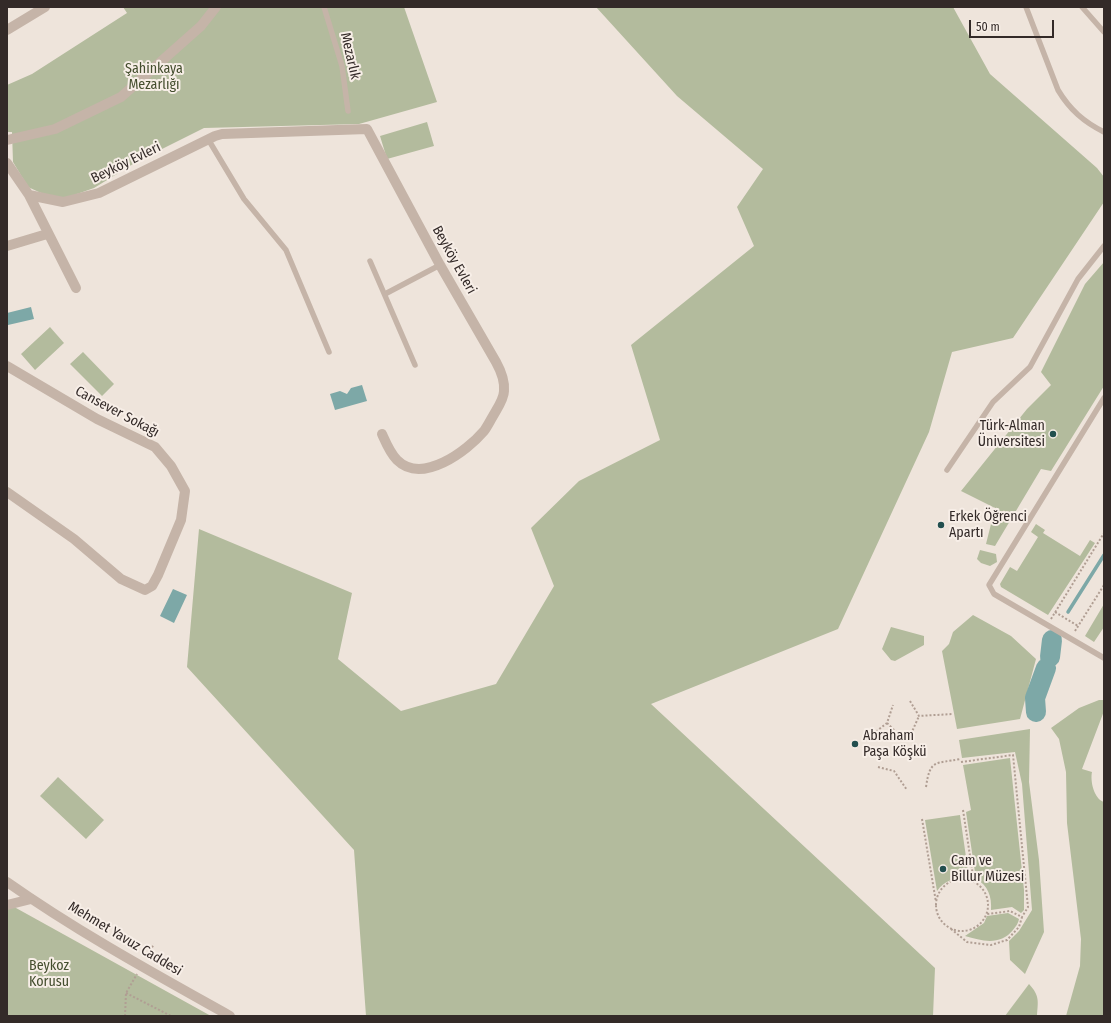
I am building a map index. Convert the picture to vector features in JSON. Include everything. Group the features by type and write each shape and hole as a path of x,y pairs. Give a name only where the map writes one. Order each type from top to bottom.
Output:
{"street":[{"path":"7,30 45,7"},
{"path":"7,140 55,129 121,97 201,26 216,7"},
{"name":"Beyköy Evleri","path":"29,195 63,202 99,194 208,139 222,134 367,129 440,265 496,362 503,377 504,392 499,406 484,431 463,450 444,463 431,468 412,468 398,461 387,446 382,434"},
{"path":"7,164 29,195 47,234 76,288"},
{"path":"7,246 47,234"},
{"name":"Cansever Sokağı","path":"7,366 97,419 155,447 171,466 185,491 181,520 167,556 152,586 145,590 121,579 74,539 7,492"},
{"name":"Mehmet Yavuz Caddesi","path":"7,882 31,899 142,966 230,1016"},
{"path":"7,905 31,899"}],"lane":[{"name":"Mezarlık","path":"324,7 342,66 348,110"},
{"path":"1026,7 1058,90 1065,102 1081,118 1104,132"},
{"path":"1082,7 1104,32"},
{"path":"208,139 244,199 286,250 329,352"},
{"path":"946,470 994,402 1030,367 1075,284 1104,246"},
{"path":"370,261 415,365"},
{"path":"385,294 440,265"},
{"path":"1104,398 989,585 994,594 1104,658"}],"path":[{"path":"1048,625 1104,533"},
{"path":"1071,638 1104,585"},
{"path":"1055,612 1078,626"},
{"path":"910,701 919,716"},
{"path":"873,734 887,723 893,705"},
{"path":"919,716 952,714"},
{"path":"911,734 919,716"},
{"path":"887,723 900,736"},
{"path":"922,819 937,912 947,926 967,942 991,945 1007,940 1019,926 1028,907 1014,755 935,763 930,769 926,787"},
{"path":"878,766 894,771 907,790"},
{"path":"963,810 974,882"},
{"path":"937,912 938,895 946,885 957,879 966,879 974,882 981,887 986,894 988,902 987,914 979,925 972,930 959,931 947,926"},
{"path":"987,914 1010,911 1022,917"},
{"path":"125,1016 126,992 154,944"},
{"path":"126,992 171,1016"}],"green space":[{"name":"Şahinkaya Mezarlığı","path":"123,7 404,7 437,102 359,124 204,128 138,161 94,188 63,199 41,193 28,187 13,162 12,132 7,132 7,85 32,74 127,13"},
{"path":"596,7 953,7 990,74 1097,168 1104,177 1104,202 1013,338 952,352 929,432 838,629 651,704 935,968 933,1016 366,1016 354,850 187,667 199,529 352,593 338,659 401,711 496,684 554,586 531,528 579,481 660,440 631,345 754,246 737,207 763,169 677,96"},
{"path":"427,122 434,146 387,159 380,136"},
{"path":"1104,262 1104,386 1051,471 1041,469 995,546 986,544 995,508 961,491 1027,409 1051,385 1041,372 1085,284"},
{"path":"50,327 64,343 35,370 21,354"},
{"path":"83,352 114,384 102,396 70,364"},
{"path":"1036,524 1045,530 1043,533 1080,556 1090,540 1095,543 1048,615 1001,587 1000,584 1010,567 1017,571 1038,537 1031,532"},
{"path":"980,550 996,554 997,562 990,566 981,563 977,559"},
{"path":"1104,604 1104,627 1094,642 1085,636"},
{"path":"973,615 1011,636 1036,659 1020,719 957,729 942,651 949,644 953,632"},
{"path":"891,627 924,636 924,645 895,661 891,660 882,649"},
{"path":"1099,700 1104,700 1104,711 1082,769 1092,772 1095,794 1104,802 1104,1016 1066,1016 1080,966 1081,939 1067,823 1066,772 1059,739 1051,728 1079,708"},
{"path":"1030,729 1029,782 1039,860 1044,932 1025,974 1010,960 1009,941 1019,931 1032,910 1022,784 1015,752 962,758 959,740"},
{"path":"1010,758 1024,890 1024,910 1021,913 1012,907 991,910 990,896 984,885 976,879 966,812 971,810 963,765"},
{"path":"58,777 104,820 86,839 40,796"},
{"path":"960,815 969,878 951,880 940,887 937,891 925,820"},
{"name":"Beykoz Korusu","path":"7,903 211,1016 7,1016"},
{"path":"1008,913 1019,919 1013,930 1008,935 997,940 990,941 965,936 984,923 987,916"},
{"path":"1029,984 1037,995 1038,999 1037,1016 1005,1016"}],"water":[{"path":"31,307 34,319 8,325 7,313"},
{"path":"362,385 367,401 335,410 330,394 340,391 347,394 351,388"},
{"path":"173,589 187,595 174,623 160,616"}],"waterway":[{"path":"1068,612 1104,555"},
{"path":"1050,657 1052,640"},
{"path":"1036,712 1035,698 1046,668"}],"place":[{"name":"Türk-Alman Üniversitesi","path":"1053,434"},
{"name":"Erkek Öğrenci Apartı","path":"941,525"},
{"name":"Abraham Paşa Köşkü","path":"855,744"},
{"name":"Cam ve Billur Müzesi","path":"943,869"}]}
